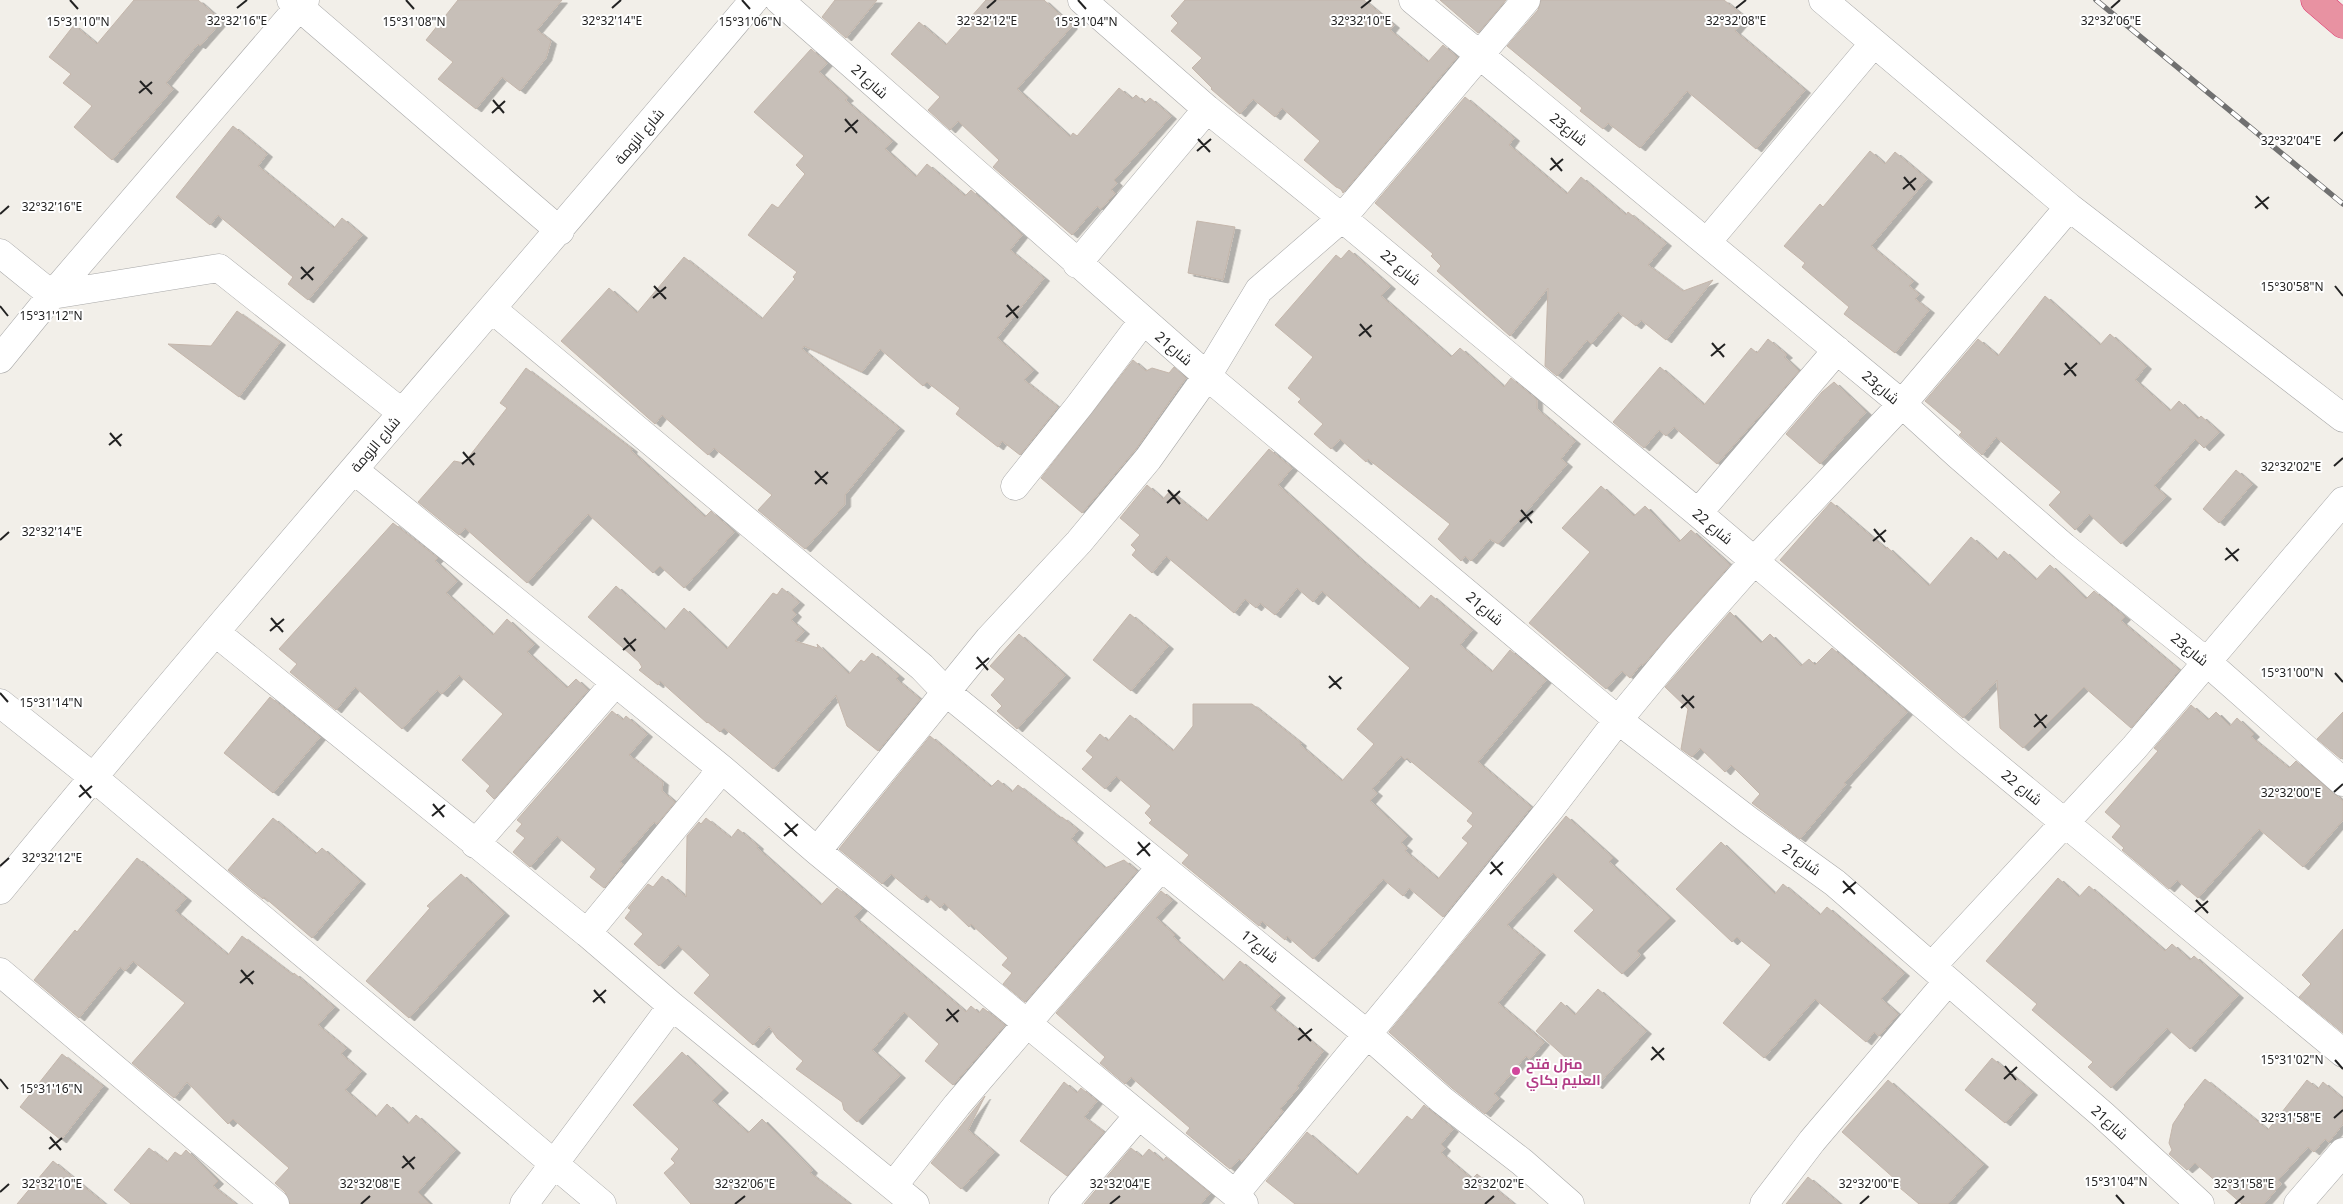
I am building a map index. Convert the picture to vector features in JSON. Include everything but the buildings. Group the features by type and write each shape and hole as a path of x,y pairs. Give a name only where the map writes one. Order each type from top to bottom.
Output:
{"highway":[{"path":"2314,0 2343,24"}],"street":[{"name":"شارع الزومة","path":"0,890 401,412 560,231 754,0"},
{"name":"شارع21","path":"779,0 1206,376 1618,720 1748,820 1835,883 2103,1115 2200,1204"},
{"name":"شارع 22","path":"1082,0 1207,109 1342,218 1755,560 2065,822 2343,1053"},
{"name":"شارع23","path":"1412,0 1902,404 1956,454 2057,541 2208,663 2343,782"},
{"path":"817,851 989,639 1079,542 1142,466 1206,376 1260,290 1342,218 1526,0"},
{"path":"1823,0 2069,207 2343,418"},
{"path":"0,359 298,2 560,231"},
{"path":"1707,242 1874,43"},
{"path":"1077,264 1207,109"},
{"path":"354,470 722,770 817,851 1239,1199 1367,1034 1550,809 1618,720 1755,560 1902,404 2069,207"},
{"path":"0,253 52,296 219,268 401,412"},
{"name":"شارع17","path":"492,309 922,667 946,692 1367,1034 1442,1100 1522,1162 1570,1204"},
{"path":"1015,486 1079,406 1143,321"},
{"path":"1698,513 1837,350"},
{"path":"1764,1204 1940,974 2065,822 2134,748 2208,663 2343,501"},
{"path":"216,632 587,933 672,1006 915,1204"},
{"path":"476,844 614,683"},
{"path":"0,703 93,777 602,1204"},
{"path":"587,933 722,770"},
{"path":"893,1186 1026,1024 1161,867"},
{"path":"0,972 275,1204"},
{"path":"524,1204 672,1006"},
{"path":"1063,1204 1138,1116"},
{"path":"2298,1204 2343,1152"}],"railway":[{"path":"2096,0 2343,204"}],"place":[{"name":"منزل فتح العليم بكاي","path":"1516,1071"}]}
